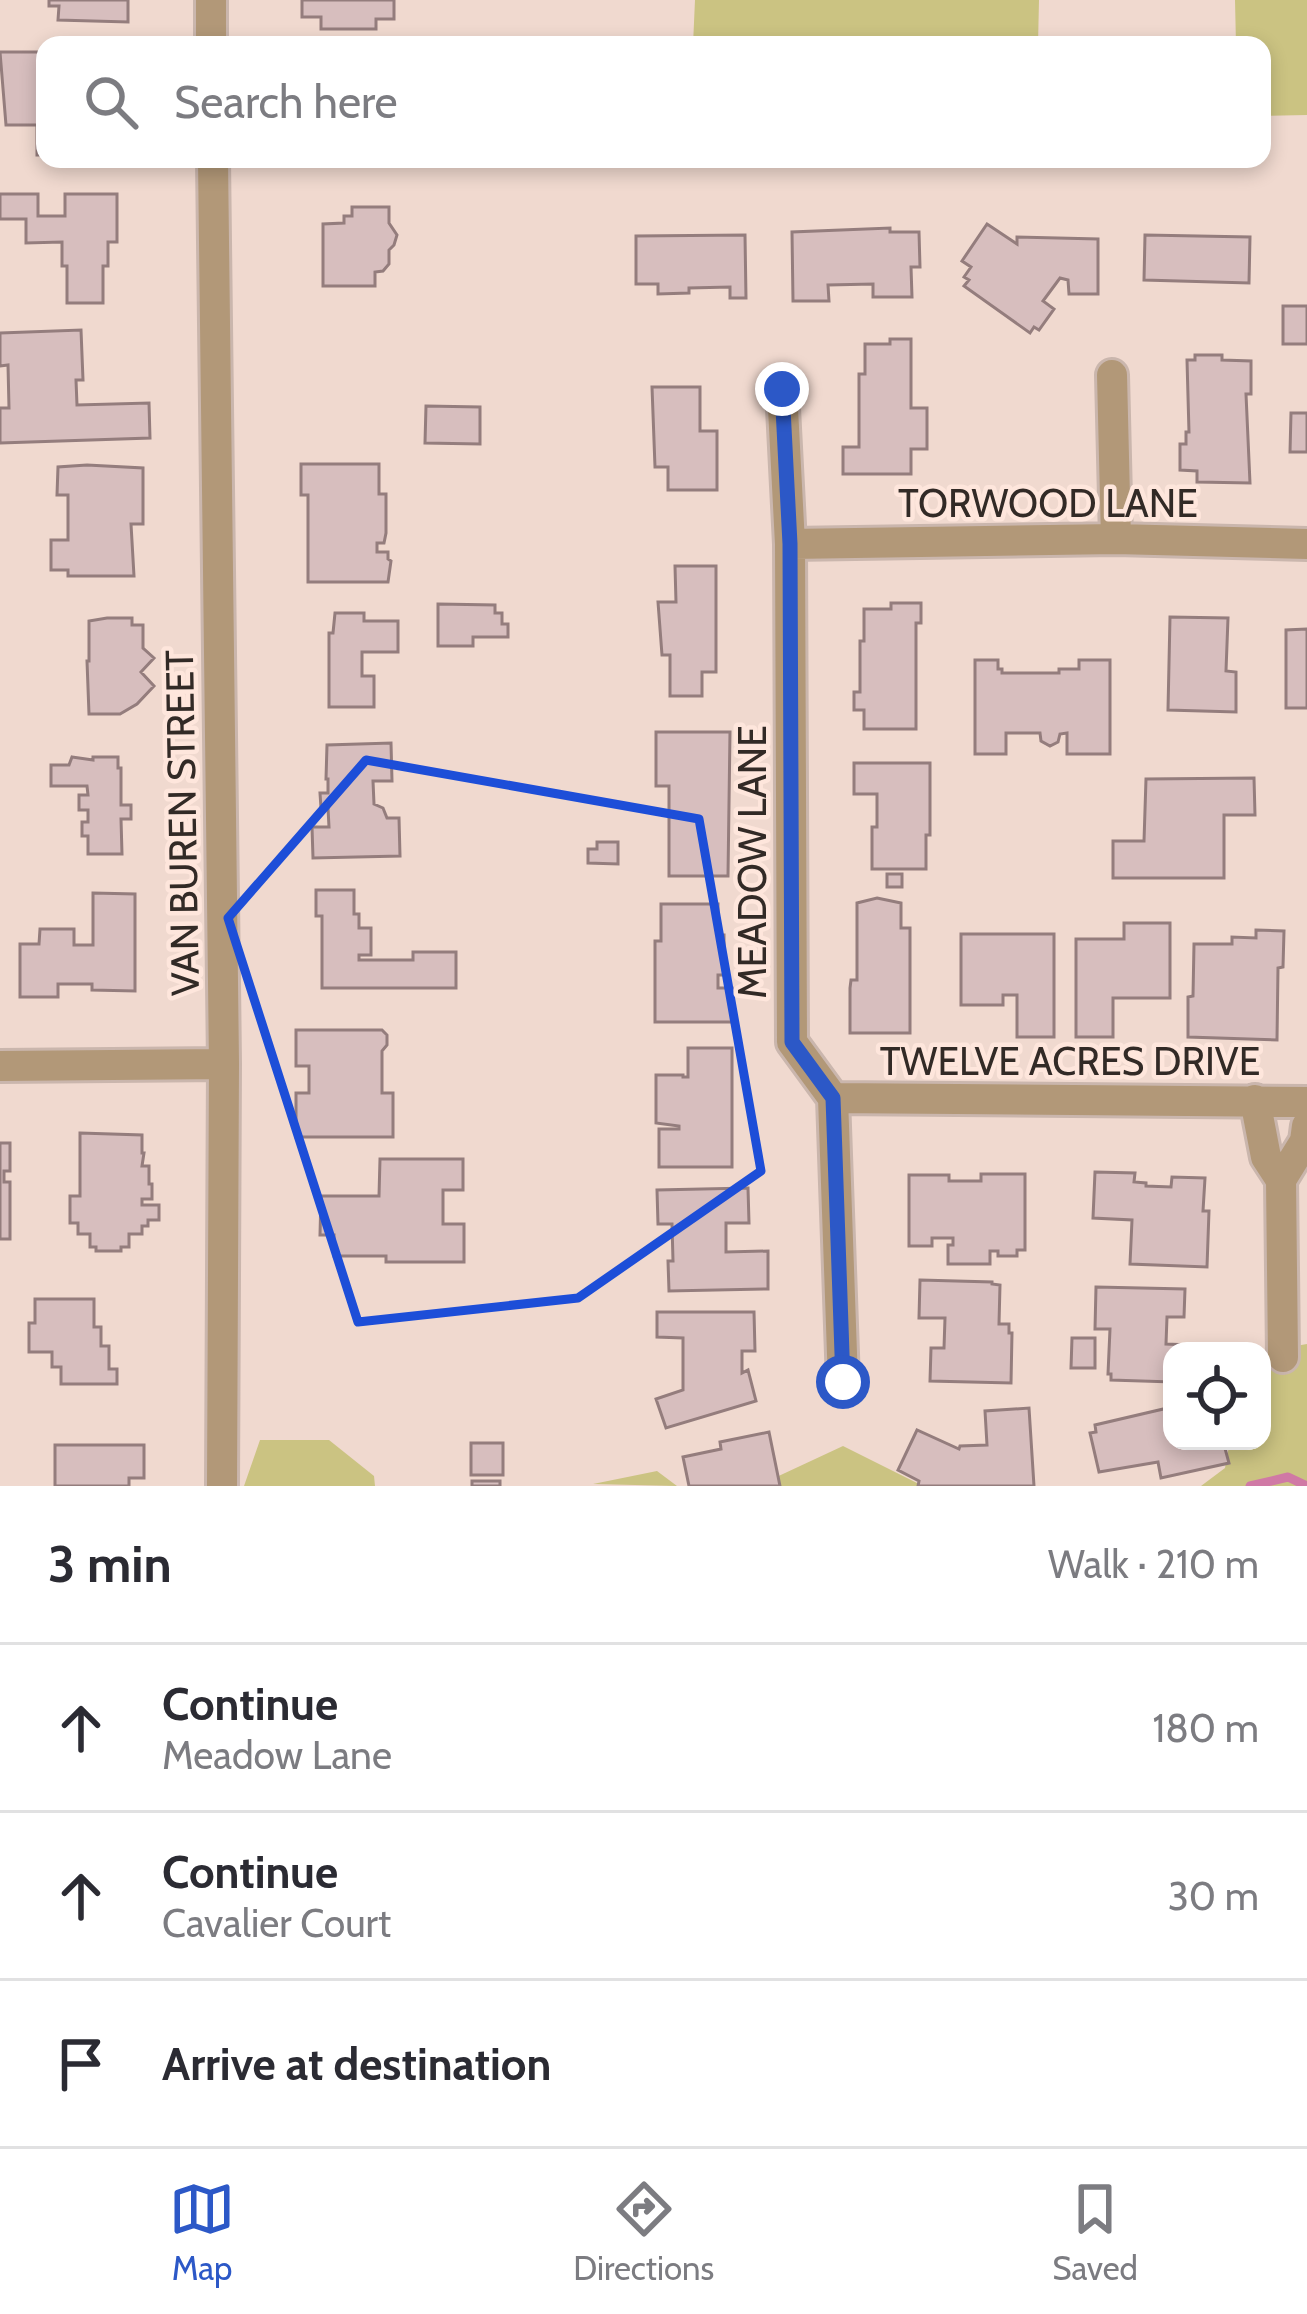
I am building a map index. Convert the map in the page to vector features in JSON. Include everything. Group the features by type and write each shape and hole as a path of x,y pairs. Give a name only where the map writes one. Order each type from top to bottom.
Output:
{"street":[{"path":"211,0 211,36"},
{"name":"VAN BUREN STREET","path":"213,168 224,1064 221,1486"},
{"path":"1112,375 1116,539"},
{"name":"MEADOW LANE","path":"782,389 790,544 792,1042 833,1098"},
{"name":"TORWOOD LANE","path":"790,544 1116,539 1307,544"},
{"path":"0,1066 224,1064"},
{"path":"833,1098 843,1382"},
{"name":"TWELVE ACRES DRIVE","path":"833,1098 1307,1102"},
{"path":"1255,1100 1266,1157 1281,1180"},
{"path":"1282,1357 1281,1180 1305,1142 1307,1126"}],"highlighted area":[{"path":"366,760 699,819 761,1171 578,1298 358,1322 228,918"}],"shaded area":[{"path":"695,0 1039,0 1038,36 693,36"},
{"path":"1235,0 1307,0 1307,115 1271,116 1271,36 1236,36"},
{"path":"1307,1344 1307,1486 1201,1486 1225,1468 1228,1450 1271,1450 1271,1350"},
{"path":"260,1440 329,1440 374,1476 375,1486 244,1486"},
{"path":"843,1446 923,1486 757,1486"},
{"path":"657,1471 677,1486 593,1484"}],"building":[{"path":"49,0 128,0 128,22 58,20 59,6 49,6"},
{"path":"302,0 394,0 394,19 376,19 376,29 321,29 321,17 302,17"},
{"path":"0,52 36,52 36,125 6,125"},
{"path":"0,194 38,194 38,216 65,216 65,194 117,194 117,242 108,242 103,303 67,303 62,242 26,243 26,219 0,219"},
{"path":"352,207 389,207 389,223 397,235 389,250 389,264 375,272 375,286 323,286 323,224 344,223 344,216 352,216"},
{"path":"987,224 1017,244 1017,237 1098,239 1098,294 1069,294 1068,280 1060,278 1043,301 1054,309 1039,330 1034,327 1030,333 964,286 971,267 962,261"},
{"path":"890,228 890,232 919,232 920,267 911,267 912,297 873,297 873,284 828,285 829,301 793,301 792,232"},
{"path":"745,235 746,298 730,298 730,287 658,294 658,284 636,284 636,236"},
{"path":"1145,235 1250,237 1249,283 1144,280"},
{"path":"1283,306 1307,306 1307,344 1283,344"},
{"path":"81,330 83,380 76,380 77,405 149,403 150,438 0,443 0,408 9,408 8,365 0,366 0,333"},
{"path":"890,339 911,339 911,408 927,408 927,449 911,449 911,474 843,474 843,447 859,447 859,374 865,374 865,344 890,344"},
{"path":"1195,355 1251,361 1251,394 1246,394 1250,483 1197,482 1197,471 1180,470 1180,444 1186,444 1189,432 1187,360 1195,360"},
{"path":"652,387 700,387 700,431 717,431 717,490 668,490 668,467 655,467"},
{"path":"426,406 480,407 480,444 425,443"},
{"path":"1291,413 1307,413 1307,452 1290,452"},
{"path":"301,464 379,464 379,494 386,494 386,533 384,543 377,543 377,552 388,552 388,582 308,582 308,495 301,495"},
{"path":"58,467 143,468 143,524 131,524 134,576 68,576 68,570 51,570 51,540 68,540 68,495 57,495"},
{"path":"675,566 716,566 716,672 702,672 702,696 670,696 670,655 662,655 658,602 676,602"},
{"path":"891,603 921,603 921,623 916,623 916,729 864,729 864,710 854,710 854,692 860,692 864,609 891,609"},
{"path":"438,604 495,605 495,613 502,613 502,624 508,624 508,637 473,637 473,646 438,646"},
{"path":"335,613 364,613 364,621 398,621 398,652 362,652 362,676 374,676 374,707 329,707 329,633 333,633"},
{"path":"1170,617 1228,618 1226,671 1236,672 1236,712 1168,710"},
{"path":"132,618 132,625 143,625 143,648 154,658 141,672 154,686 120,714 89,714 89,621"},
{"path":"1307,629 1307,708 1286,708 1286,630"},
{"path":"975,660 998,660 1002,673 1059,673 1059,669 1079,669 1079,660 1110,660 1110,754 1067,754 1067,733 1050,746 1041,741 1040,733 1006,733 1006,754 975,754"},
{"path":"656,732 730,732 728,876 669,876 669,786 656,786"},
{"path":"391,743 392,781 373,781 374,804 383,808 387,818 399,818 400,856 313,858 312,827 329,827 328,808 321,808 320,793 328,793 327,745"},
{"path":"72,757 118,757 121,805 131,805 131,819 121,819 122,854 88,854 82,822 88,822 88,810 79,810 79,795 88,795 87,786 51,786 51,765 69,765"},
{"path":"854,763 930,763 926,869 872,869 877,794 854,794"},
{"path":"1254,778 1255,815 1224,815 1224,878 1113,878 1113,841 1144,841 1146,779"},
{"path":"597,842 618,842 618,864 588,863 588,849 597,849"},
{"path":"887,874 902,874 902,887 887,887"},
{"path":"316,890 354,890 359,928 371,928 371,955 359,955 359,960 413,960 413,952 456,952 456,988 322,988 322,916 316,916"},
{"path":"93,893 135,894 135,991 58,984 58,997 20,997 20,944 39,944 40,929 74,929 74,945 93,945"},
{"path":"877,898 901,903 901,928 910,928 910,1033 850,1033 851,980 857,980 857,903"},
{"path":"661,904 718,904 724,975 718,975 718,988 732,988 732,1022 655,1022 655,941 661,941"},
{"path":"1124,923 1170,923 1170,998 1113,998 1113,1037 1076,1037 1076,939 1124,939"},
{"path":"1256,930 1284,931 1283,967 1278,968 1277,1040 1188,1037 1194,944 1232,944 1232,937 1256,938"},
{"path":"961,934 1054,934 1054,1037 1017,1037 1017,995 1003,995 1003,1005 961,1005"},
{"path":"296,1030 382,1030 387,1035 382,1051 382,1093 393,1093 393,1137 296,1137 296,1093 309,1093 309,1066 296,1066"},
{"path":"688,1048 732,1048 732,1167 659,1167 659,1129 679,1126 656,1123 656,1075 688,1077"},
{"path":"80,1133 142,1135 142,1166 149,1166 152,1199 142,1199 142,1205 159,1205 159,1220 148,1220 142,1234 129,1234 129,1247 121,1251 96,1251 90,1247 90,1234 78,1234 78,1223 70,1223 70,1196 80,1196"},
{"path":"0,1143 10,1143 10,1171 4,1171 4,1182 10,1182 10,1239 0,1239"},
{"path":"380,1159 463,1159 463,1190 443,1190 443,1224 464,1224 464,1262 334,1256 334,1235 320,1235 321,1196 379,1196"},
{"path":"1095,1172 1135,1173 1134,1182 1146,1186 1171,1187 1172,1177 1205,1178 1207,1267 1130,1264 1132,1220 1093,1218"},
{"path":"981,1174 1025,1174 1025,1250 1017,1250 1017,1256 990,1251 990,1264 948,1264 953,1238 932,1238 932,1246 909,1246 909,1175 981,1181"},
{"path":"748,1188 749,1223 726,1223 726,1252 768,1251 768,1289 669,1291 672,1224 658,1224 657,1190"},
{"path":"920,1280 1000,1285 999,1324 1009,1324 1012,1333 1011,1383 930,1381 931,1348 944,1348 945,1318 919,1318"},
{"path":"1096,1287 1185,1289 1184,1317 1167,1317 1163,1382 1111,1380 1110,1329 1095,1329"},
{"path":"35,1299 94,1299 94,1327 101,1327 101,1346 109,1346 109,1369 117,1369 117,1384 61,1384 61,1367 52,1367 52,1352 29,1352"},
{"path":"657,1312 754,1312 755,1351 742,1351 742,1373 748,1370 756,1401 666,1428 656,1399 683,1390 683,1338 657,1337"},
{"path":"1072,1338 1095,1338 1095,1368 1071,1368"},
{"path":"1029,1408 1034,1486 918,1486 919,1481 898,1470 917,1430 959,1449 987,1445 985,1411"},
{"path":"1163,1409 1163,1450 1225,1450 1229,1463 1161,1478 1158,1462 1099,1472 1090,1433 1096,1432 1095,1425"},
{"path":"769,1432 780,1486 689,1486 683,1457 721,1449 720,1442"},
{"path":"471,1443 503,1443 503,1475 471,1475"},
{"path":"55,1445 144,1445 144,1478 129,1478 129,1486 55,1486"},
{"path":"472,1481 500,1481 500,1486 472,1486"}],"waterway":[{"path":"1250,1486 1288,1477 1307,1486"}],"route":[{"path":"782,389 790,544 792,1042 833,1098 843,1382"}]}
